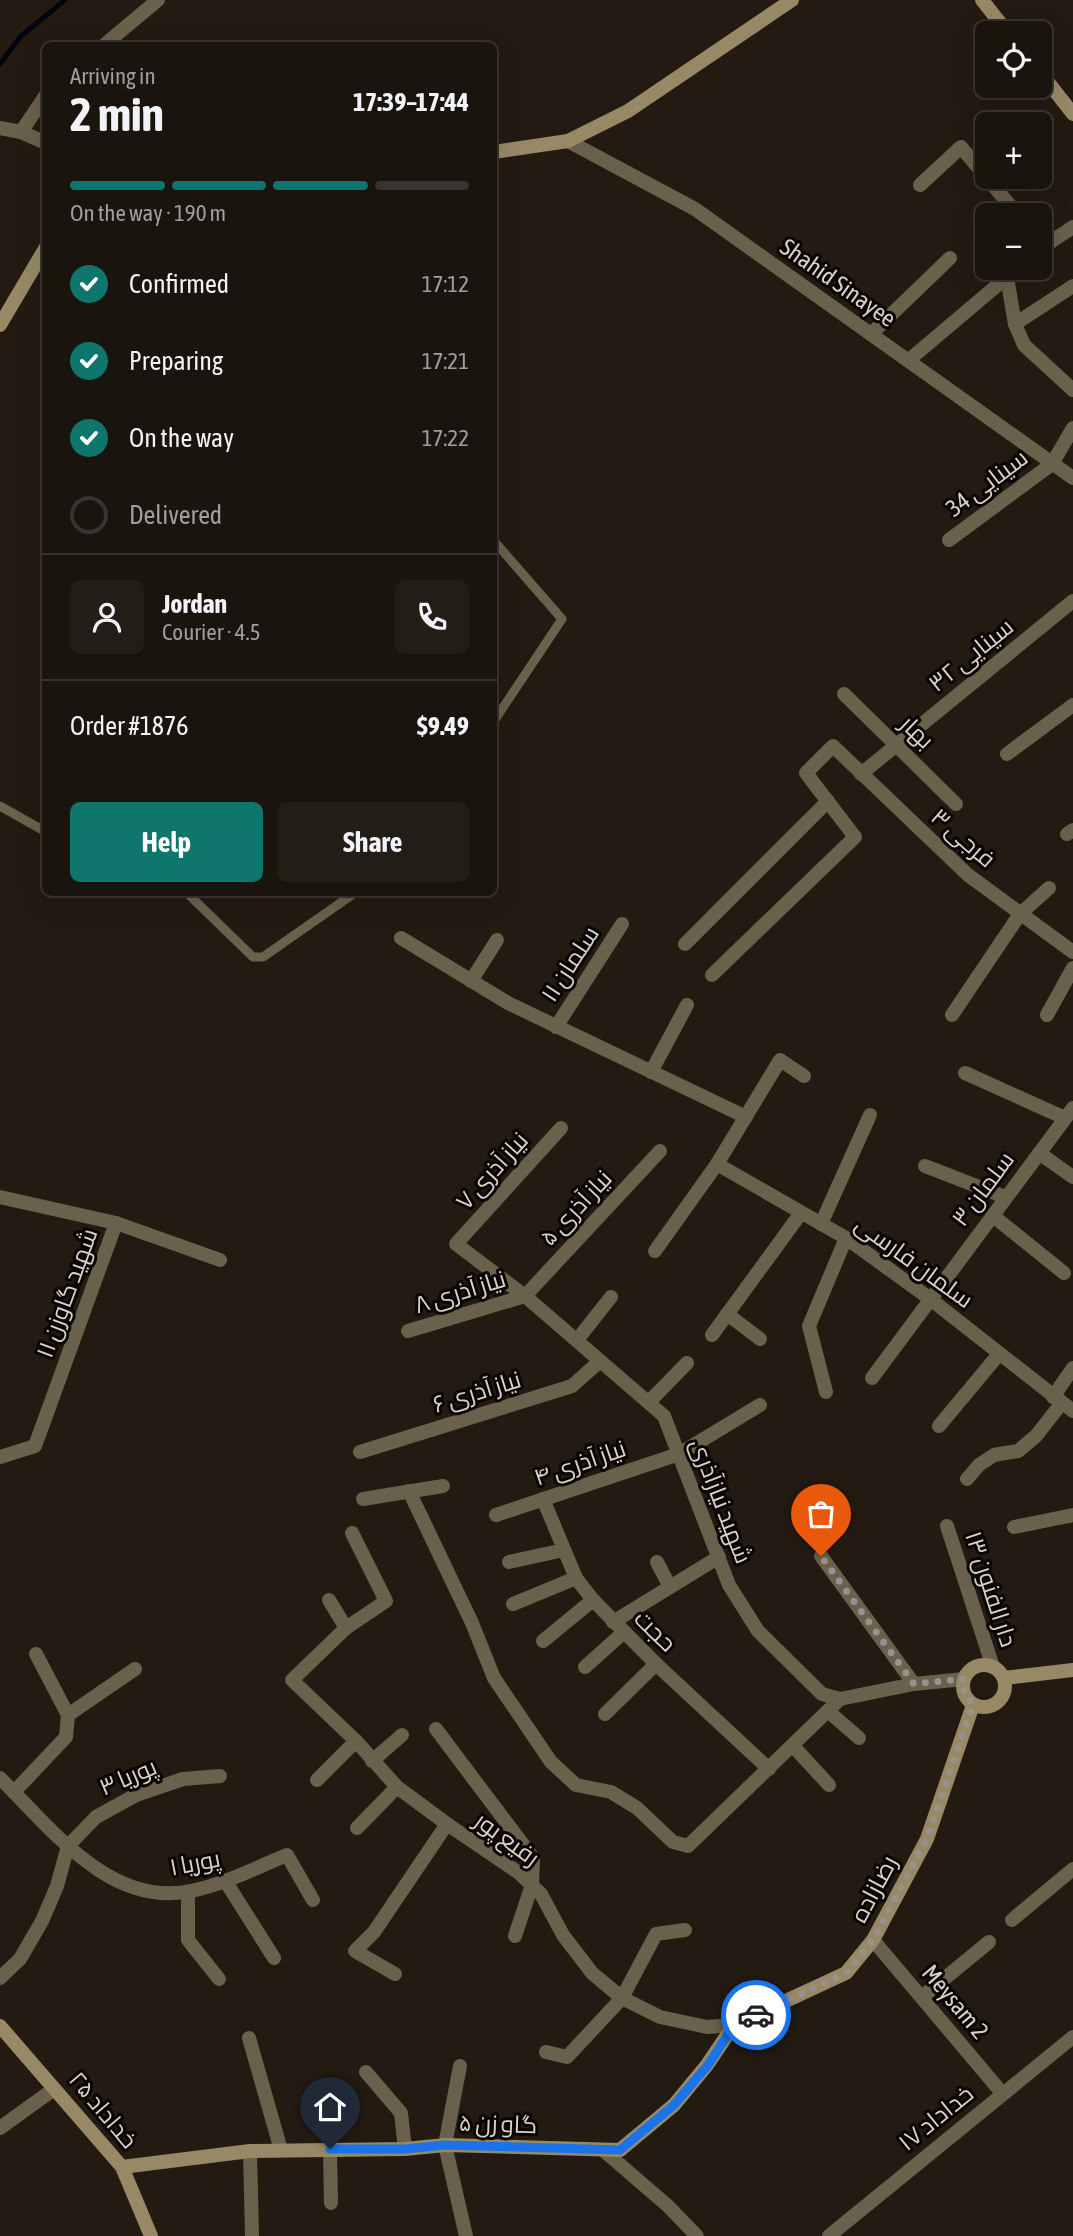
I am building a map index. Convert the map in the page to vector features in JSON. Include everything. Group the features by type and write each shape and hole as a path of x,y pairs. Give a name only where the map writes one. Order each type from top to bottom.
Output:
{"street":[{"path":"108,42 158,0"},
{"path":"497,152 568,141 628,111 792,0"},
{"path":"982,0 999,21"},
{"path":"1052,87 1073,114"},
{"path":"21,132 42,100"},
{"path":"0,128 21,132 42,141"},
{"name":"Shahid Sinayee","path":"568,141 695,209 1073,478"},
{"path":"920,185 961,147 1008,203"},
{"path":"1052,238 1073,226"},
{"path":"0,325 42,254"},
{"path":"872,334 950,258"},
{"path":"909,360 1004,280"},
{"path":"1013,280 1015,324 1024,345 1073,390"},
{"path":"1015,324 1073,286"},
{"path":"1052,464 1073,428"},
{"name":"سینایی 34","path":"949,540 1052,464"},
{"name":"سینایی ۳۲","path":"861,774 1073,601"},
{"name":"بهار","path":"844,694 957,804"},
{"path":"1007,754 1073,705"},
{"name":"فرجی ۳","path":"828,801 806,773 833,746 968,875 1073,952"},
{"path":"685,944 828,801 855,837 712,975"},
{"path":"952,1015 1020,914 1049,888"},
{"name":"سلمان ۱۱","path":"556,1027 622,924"},
{"path":"401,938 471,981 556,1027 746,1116"},
{"path":"471,981 497,940"},
{"path":"1046,1015 1073,968"},
{"path":"651,1072 687,1004"},
{"path":"655,1251 717,1164 780,1060 804,1076"},
{"path":"965,1073 1069,1113"},
{"name":"سلمان ۳","path":"872,1378 1069,1113"},
{"path":"821,1224 870,1115"},
{"name":"نیاز آذری ۷","path":"456,1244 561,1128"},
{"name":"نیاز آذری ۵","path":"525,1296 660,1151"},
{"path":"1039,1153 1073,1177"},
{"name":"سلمان فارسی","path":"717,1164 846,1238 929,1298 1062,1404"},
{"path":"925,1166 1006,1197"},
{"path":"0,1197 116,1223"},
{"path":"712,1335 801,1213"},
{"path":"992,1215 1064,1273"},
{"name":"شهید گاوزن ۱۱","path":"0,1457 36,1446 116,1223 220,1259"},
{"path":"826,1392 809,1326 846,1238"},
{"name":"شهید نیازآذری","path":"456,1244 525,1296 664,1416 729,1585 758,1631 822,1693 840,1699"},
{"name":"نیاز آذری ۸","path":"408,1331 525,1296"},
{"path":"577,1340 611,1297"},
{"path":"727,1314 760,1339"},
{"path":"939,1426 999,1354"},
{"name":"نیاز آذری ۶","path":"360,1452 572,1386 600,1360"},
{"path":"649,1402 687,1363"},
{"path":"967,1479 979,1465 994,1455 1018,1451 1036,1436 1062,1404 1073,1368"},
{"name":"نیاز آذری ۴","path":"496,1515 679,1454 760,1405"},
{"path":"363,1499 443,1486"},
{"path":"409,1492 472,1623 494,1678 551,1762 576,1785 611,1792 637,1808 673,1842 688,1846 840,1699 914,1684 964,1679 976,1667 985,1665 993,1667 1004,1678 1006,1687 998,1703 981,1707 973,1704 964,1693 964,1679"},
{"name":"حجت","path":"542,1499 576,1578 593,1600 656,1664 769,1769"},
{"path":"1014,1527 1073,1515"},
{"name":"دار الفنون ۱۳","path":"947,1526 993,1667"},
{"path":"329,1600 346,1628 386,1601 352,1533"},
{"path":"509,1562 564,1550"},
{"path":"821,1556 914,1684"},
{"path":"613,1622 719,1557"},
{"path":"657,1562 670,1587"},
{"path":"513,1604 576,1578"},
{"path":"543,1641 593,1600"},
{"name":"رفیع پور","path":"346,1628 292,1680 356,1741 397,1787 447,1825 520,1873 533,1885 541,1894 563,1935 592,1973 622,1998 660,2017 707,2027 734,2025"},
{"path":"585,1667 624,1632"},
{"path":"14,1791 66,1737 68,1715 36,1654"},
{"path":"605,1714 656,1664"},
{"path":"68,1715 135,1669"},
{"path":"1004,1678 1073,1670"},
{"name":"رضازاده","path":"734,2025 846,1973 873,1940 927,1839 973,1704"},
{"path":"828,1711 859,1738"},
{"path":"436,1730 533,1858 533,1885 515,1936"},
{"path":"372,1761 402,1735"},
{"path":"317,1780 356,1741"},
{"path":"793,1746 829,1785"},
{"name":"پوریا ۳","path":"68,1846 96,1816 136,1795 183,1779 220,1776"},
{"name":"پوریا ۱","path":"0,1778 68,1846 111,1878 154,1892 188,1892 226,1882 286,1854 313,1900"},
{"path":"357,1828 397,1787"},
{"path":"395,1974 355,1951 374,1932 447,1825"},
{"path":"0,1978 20,1959 42,1921 57,1886 68,1846"},
{"path":"1012,1920 1073,1870"},
{"path":"226,1882 274,1958"},
{"path":"188,1892 188,1940 219,1979"},
{"path":"546,2052 568,2057 622,1998 656,1934 685,1930"},
{"name":"Meysam 2","path":"873,1940 1002,2093"},
{"path":"922,1997 989,1942"},
{"name":"گاو زن ۵","path":"122,2167 250,2151 405,2149 445,2145 620,2150 674,2105 708,2065 734,2025"},
{"name":"خداداد ۲۵","path":"0,2026 122,2167 152,2236"},
{"name":"خداداد ۱۷","path":"829,2236 1073,2037"},
{"path":"249,2038 281,2150"},
{"path":"460,2066 445,2145 466,2236"},
{"path":"366,2072 401,2113 405,2149"},
{"path":"0,2128 54,2089"},
{"path":"330,2149 331,2203"},
{"path":"603,2150 668,2206 697,2236"},
{"path":"250,2151 252,2236"}],"lane":[{"path":"497,544 562,619 497,716"},
{"path":"0,806 42,830"},
{"path":"190,896 253,957 262,957 350,896"}],"waterway":[{"path":"0,64 20,37 65,0"}],"way so far":[{"path":"756,2015 846,1973 873,1940 927,1839 973,1704 964,1693 964,1679 914,1684 821,1556"}],"route":[{"path":"330,2149 405,2149 445,2145 620,2150 674,2105 708,2065 734,2025 756,2015"}]}
